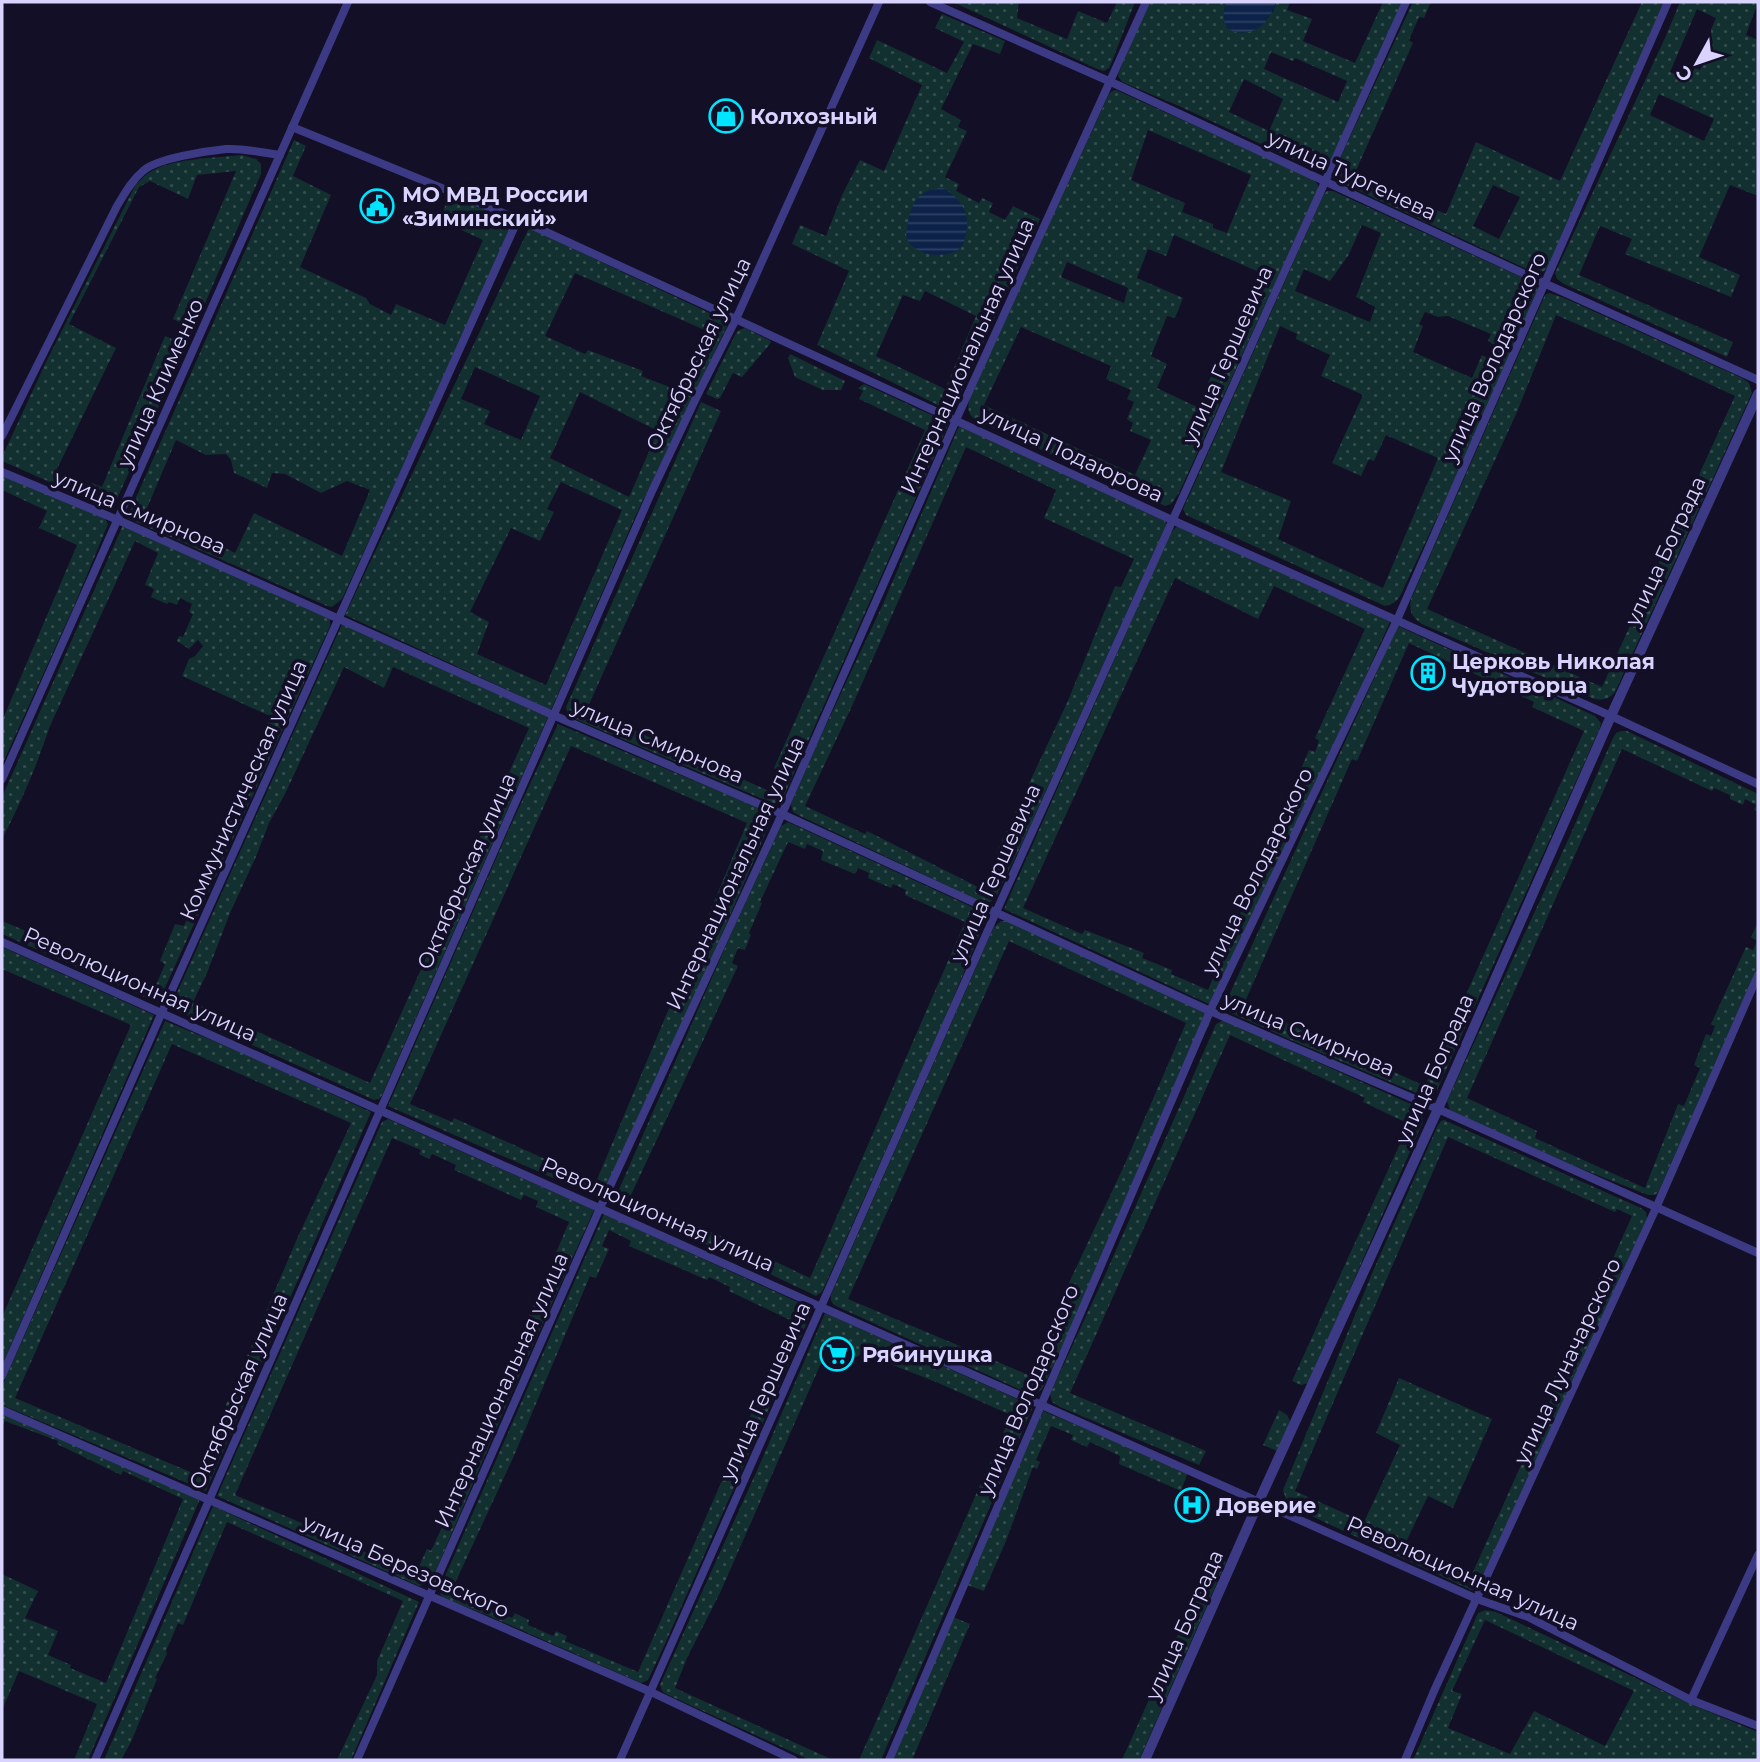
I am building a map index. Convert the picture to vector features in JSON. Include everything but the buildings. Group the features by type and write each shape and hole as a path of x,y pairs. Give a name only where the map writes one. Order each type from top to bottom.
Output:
{"street":[{"name":"улица Клименко","path":"2,779 348,2"},
{"name":"Октябрьская улица","path":"95,1760 652,491 736,319 880,2"},
{"name":"улица Тургенева","path":"930,2 943,4 1758,380"},
{"name":"Интернациональная улица","path":"357,1760 600,1208 782,814 956,420 1146,2"},
{"name":"улица Гершевича","path":"620,1760 996,912 1406,2"},
{"name":"улица Володарского","path":"889,1760 1210,1011 1397,620 1668,2"},
{"name":"улица Подаюрова","path":"292,127 518,219 1172,520 1611,716 1758,785"},
{"path":"2,436 117,206 135,178 153,163 195,154 228,149 280,155"},
{"name":"Коммунистическая улица","path":"2,1376 162,1012 518,219"},
{"name":"улица Бограда","path":"1145,1760 1259,1501 1438,1109 1611,716 1758,394"},
{"name":"улица Смирнова","path":"2,472 118,520 553,715 782,814 1210,1011 1438,1109 1758,1253"},
{"name":"Революционная улица","path":"2,942 1477,1599 1528,1618 1691,1700 1758,1726"},
{"name":"улица Луначарского","path":"1405,1760 1656,1208 1758,975"},
{"name":"улица Березовского","path":"2,1410 651,1692 794,1760"},
{"path":"1691,1700 1758,1555"}],"green space":[{"path":"956,2 1019,2 1017,18 1067,39 1078,11 1107,23 1117,2 1135,2 1111,64 1104,71"},
{"path":"1149,2 1226,2 1224,11 1273,12 1276,2 1290,2 1287,10 1312,19 1303,41 1355,63 1383,2 1404,2 1325,169 1317,170 1122,82 1118,76","holes":["1271,52 1293,61 1295,58 1347,81 1338,102 1264,69","1244,79 1283,99 1269,131 1229,112"]},
{"path":"1413,2 1431,2 1424,18 1419,17 1409,40 1413,43 1354,175 1446,214 1476,142 1560,181 1642,2 1669,2 1548,268 1541,273 1535,273 1342,183 1336,177 1336,167","holes":["1493,185 1520,197 1499,239 1473,226"]},
{"path":"1680,2 1758,2 1746,35 1758,40 1758,196 1730,185 1699,257 1740,275 1731,297 1625,254 1632,239 1600,226 1579,275 1733,342 1727,357 1564,284 1557,279 1555,273","holes":["1697,9 1716,18 1707,39 1713,41 1700,70 1695,68 1688,80 1670,72","1659,94 1714,119 1704,141 1650,115"]},
{"path":"942,14 1005,41 1000,54 973,44 941,109 961,120 958,127 967,131 945,177 959,184 956,191 979,203 982,198 993,203 989,212 1005,220 1013,206 1040,219 952,412 817,345 849,271 792,244 800,225 826,236 842,195 860,160 884,171 922,85 869,58 877,40 947,73 964,42 935,28","holes":["925,291 976,316 945,389 876,356 903,295 920,301"]},
{"path":"1116,90 1313,179 1318,185 1179,493 1171,504 1165,506 978,421 968,408 970,397 1112,91","holes":["1148,130 1251,175 1227,233 1213,228 1213,224 1182,212 1185,203 1131,180","1174,235 1259,272 1197,407 1157,388 1167,364 1151,356 1167,316 1175,318 1183,298 1137,278 1148,249 1166,256","1067,262 1128,288 1124,303 1061,277","1021,327 1111,366 1106,379 1131,390 1127,399 1134,402 1127,419 1133,423 1130,431 1151,440 1135,475 984,405"]},
{"path":"294,140 306,146 293,176 331,195 300,267 366,298 370,304 391,315 396,304 445,325 483,240 440,220 450,193 516,221 342,599 332,607 127,518","holes":["176,440 206,455 226,454 231,460 234,473 267,488 272,473 285,474 321,493 347,481 370,490 342,556 254,513 235,553 147,508"]},
{"path":"242,155 256,159 261,164 261,174 116,501 103,504 93,501 2,461 47,360 135,186 147,174 167,165","holes":["236,171 173,319 187,326 180,342 165,336 102,487 92,483 89,488 55,473 116,348 69,324 139,187 150,181 188,199 197,175"]},
{"path":"1333,191 1534,283 1538,288 1486,414 1400,596 1394,603 1385,606 1186,515 1183,509 1324,194","holes":["1362,225 1381,233 1356,297 1375,307 1370,322 1295,291 1304,269 1330,281 1348,256","1425,312 1438,317 1448,316 1491,334 1488,341 1494,345 1488,358 1482,355 1472,378 1413,352 1423,326 1419,324","1280,326 1297,334 1296,339 1330,355 1321,376 1363,395 1332,463 1361,476 1369,459 1374,461 1386,435 1438,458 1383,588 1278,539 1291,501 1221,472"]},
{"path":"529,228 723,320 727,326 635,517 551,710 345,615","holes":["575,273 707,331 680,391 641,376 643,371 588,350 585,354 545,336","475,367 540,396 521,440 484,424 490,411 461,399","580,392 658,431 629,497 550,458","561,482 622,510 546,685 477,654 489,622 470,612 511,528 540,541 554,512 547,509"]},
{"path":"1549,293 1562,297 1742,378 1749,383 1752,393 1615,692 1602,700 1422,624 1415,619 1411,610 1411,599 1545,295","holes":["1556,315 1735,396 1602,687 1427,609 1517,412"]},
{"path":"745,328 771,341 770,344 742,377 733,373 720,398 706,394 736,333"},
{"path":"790,354 845,381 841,390 823,390 795,377 788,358"},
{"path":"864,384 949,423 782,800 772,803 568,716 566,707 701,402 721,411 587,709 769,791 778,770 774,768 925,430 859,399 863,391 858,388"},
{"path":"959,426 1165,521 1166,525 1026,835 995,899 988,903 793,812 791,804 883,604","holes":["966,447 1056,490 1044,518 1134,559 1121,587 1115,586 1067,703 996,853 1002,857 985,889 867,831 865,834 805,806"]},
{"path":"2,475 104,517 108,524 2,765 2,721 77,545 39,528 47,511 2,490"},
{"path":"123,525 330,616 330,626 158,1003 2,934 2,921 156,985 165,964 160,961 175,924 184,926 270,716 182,676 189,659 203,646 198,640 189,649 177,641 179,636 183,637 193,614 189,612 192,604 180,598 177,605 169,602 167,604 151,597 154,589 145,585 158,553 135,541 50,726 28,784 2,839 2,797"},
{"path":"1176,527 1181,527 1390,622 1217,1004 1211,1005 1004,909 1170,534","holes":["1175,578 1258,619 1274,586 1365,629 1315,738 1319,741 1315,752 1309,750 1278,824 1285,828 1282,834 1275,831 1208,990 1171,974 1172,970 1142,958 1144,953 1085,930 1082,934 1023,908"]},
{"path":"343,622 548,717 379,1099 374,1100 177,1011 172,1004","holes":["344,667 384,688 393,667 529,728 370,1083 193,1002 269,823"]},
{"path":"1398,626 1595,716 1601,723 1437,1090 1431,1095 1423,1096 1231,1013 1226,1002","holes":["1409,643 1534,702 1532,707 1584,731 1425,1086 1244,1004 1352,759 1357,761"]},
{"path":"558,724 774,814 659,1079 603,1195 592,1195 388,1106","holes":["571,746 747,823 596,1182 454,1118 452,1122 410,1104"]},
{"path":"1627,731 1758,794 1758,812 1754,810 1756,805 1745,799 1743,805 1730,799 1730,795 1714,788 1712,791 1622,749 1467,1098 1537,1131 1535,1138 1645,1188 1678,1104 1684,1106 1700,1068 1694,1065 1706,1034 1711,1036 1715,1026 1711,1024 1746,947 1753,950 1757,941 1751,937 1758,922 1758,966 1658,1193 1654,1195 1577,1167 1463,1116 1450,1110 1447,1101 1612,740 1616,733"},
{"path":"788,822 972,907 985,921 945,1018 822,1292 816,1296 613,1203 781,826","holes":["788,842 805,849 807,844 823,851 821,860 855,874 858,868 869,873 868,878 891,888 893,884 906,890 905,895 965,922 810,1278 630,1197 738,966 732,963 738,948 745,950 762,903 760,902"]},
{"path":"1001,921 1007,921 1210,1014 1212,1018 1043,1388 1032,1395 838,1307 831,1299 994,927","holes":["1009,941 1186,1023 1123,1168 1066,1289 1031,1376 848,1299"]},
{"path":"2,947 154,1015 2,1366 2,1317 131,1025 2,969"},
{"path":"1224,1020 1415,1106 1422,1114 1423,1121 1309,1383 1301,1385 1292,1381 1409,1124 1363,1102 1365,1098 1230,1035 1070,1393 1206,1451 1199,1465 1060,1407 1052,1402 1050,1394 1216,1024"},
{"path":"165,1021 243,1053 371,1112 206,1491 2,1405 2,1386","holes":["172,1044 351,1123 296,1241 195,1474 15,1398"]},
{"path":"388,1119 594,1210 508,1401 432,1580 419,1586 217,1496 382,1122","holes":["392,1138 421,1150 419,1154 429,1159 432,1154 456,1165 454,1170 521,1200 524,1195 538,1201 536,1207 569,1222 547,1274 553,1277 540,1306 534,1304 516,1346 522,1348 516,1361 510,1359 489,1407 492,1409 469,1451 474,1454 448,1513 443,1512 438,1524 442,1527 431,1551 427,1549 415,1575 235,1495"]},
{"path":"1444,1120 1641,1208 1646,1212 1647,1218 1481,1582 1476,1589 1471,1590 1292,1507 1283,1490 1373,1271 1441,1121","holes":["1448,1137 1615,1212 1617,1209 1632,1216 1609,1267 1605,1265 1548,1391 1553,1394 1473,1572 1406,1542 1428,1496 1453,1508 1492,1419 1399,1378 1376,1433 1400,1445 1364,1522 1295,1491"]},
{"path":"604,1214 813,1309 648,1680 641,1683 445,1599 439,1590","holes":["609,1230 631,1241 629,1246 707,1280 709,1277 730,1287 729,1291 792,1321 638,1672 565,1641 567,1636 556,1631 553,1636 528,1625 529,1620 515,1613 512,1618 451,1592 513,1458 590,1276 596,1278 609,1249 602,1246"]},
{"path":"825,1313 1028,1404 1032,1409 881,1760 859,1760 1011,1415 862,1353 857,1357 829,1345 720,1593 675,1688 833,1760 810,1760 666,1694 660,1685"},
{"path":"1279,1410 1287,1415 1291,1423 1277,1451 1263,1445"},
{"path":"1043,1411 1188,1472 1181,1491 1119,1464 1120,1456 1090,1442 1087,1447 1071,1440 1073,1435 1051,1426 1036,1460 1040,1462 1037,1469 1033,1467 984,1591 967,1585"},
{"path":"2,1413 200,1499 88,1760 74,1760 97,1704 19,1671 2,1710 2,1574 38,1591 25,1618 58,1631 48,1655 71,1665 70,1668 106,1683 183,1499 123,1471 121,1475 57,1444 58,1441 5,1421 2,1427"},
{"path":"213,1506 419,1602 351,1760 337,1760 377,1675 377,1661 403,1601 227,1522 183,1625 178,1623 131,1742 121,1760 104,1760"},
{"path":"1213,1556 1226,1562 1139,1760 1122,1760"},
{"path":"1485,1610 1496,1612 1695,1706 1758,1732 1758,1760 1413,1760 1478,1613","holes":["1485,1620 1634,1691 1605,1746 1534,1711 1510,1754 1448,1728 1462,1694 1452,1691"]},
{"path":"953,1617 970,1624 912,1760 893,1760"}],"water":[{"path":"1226,2 1276,2 1261,26 1239,33 1225,25"},
{"path":"943,188 963,206 967,226 960,248 939,255 916,249 906,237 912,208 918,198 928,191"}],"place":[{"name":"Колхозный","path":"726,116"},
{"name":"МО МВД России «Зиминский»","path":"377,206"},
{"name":"Церковь Николая Чудотворца","path":"1428,673"},
{"name":"Рябинушка","path":"837,1354"},
{"name":"Доверие","path":"1192,1505"}]}
